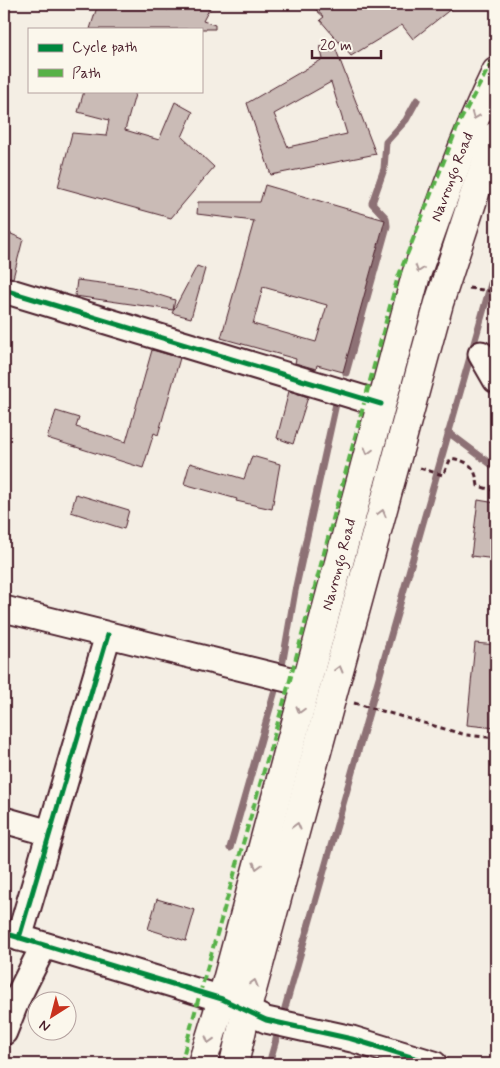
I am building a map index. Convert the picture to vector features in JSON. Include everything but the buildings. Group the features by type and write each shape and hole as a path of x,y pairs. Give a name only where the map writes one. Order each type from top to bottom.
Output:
{"highway":[{"name":"Navrongo Road","path":"202,1064 222,1000 416,275 448,183 496,72"},
{"name":"Navrongo Road","path":"234,1064 246,1012 439,302 496,136"}],"street":[{"path":"4,290 381,404"},
{"path":"481,354 496,380"},
{"path":"4,609 307,684"},
{"path":"108,635 50,833 12,936 222,1000 266,1020 352,1039 434,1064"},
{"path":"4,820 50,833"},
{"path":"4,1032 17,999 44,945"}],"path":[{"path":"468,288 496,292"},
{"path":"415,466 443,475 452,458 466,461 476,472 478,486 496,490"},
{"path":"350,702 466,735 496,738"}],"waterway":[{"path":"346,373 387,226 386,218 372,203 384,169 386,142 406,120 417,100"},
{"path":"269,1064 496,266"},
{"path":"230,848 282,666 295,591 337,399"},
{"path":"448,432 496,468"}],"marked path":[{"path":"181,1064 290,680 397,280 459,123 496,54"}],"cycle path":[{"path":"4,290 381,404"},
{"path":"19,938 108,635"},
{"path":"4,933 222,999 266,1020 352,1039 434,1064"}]}
